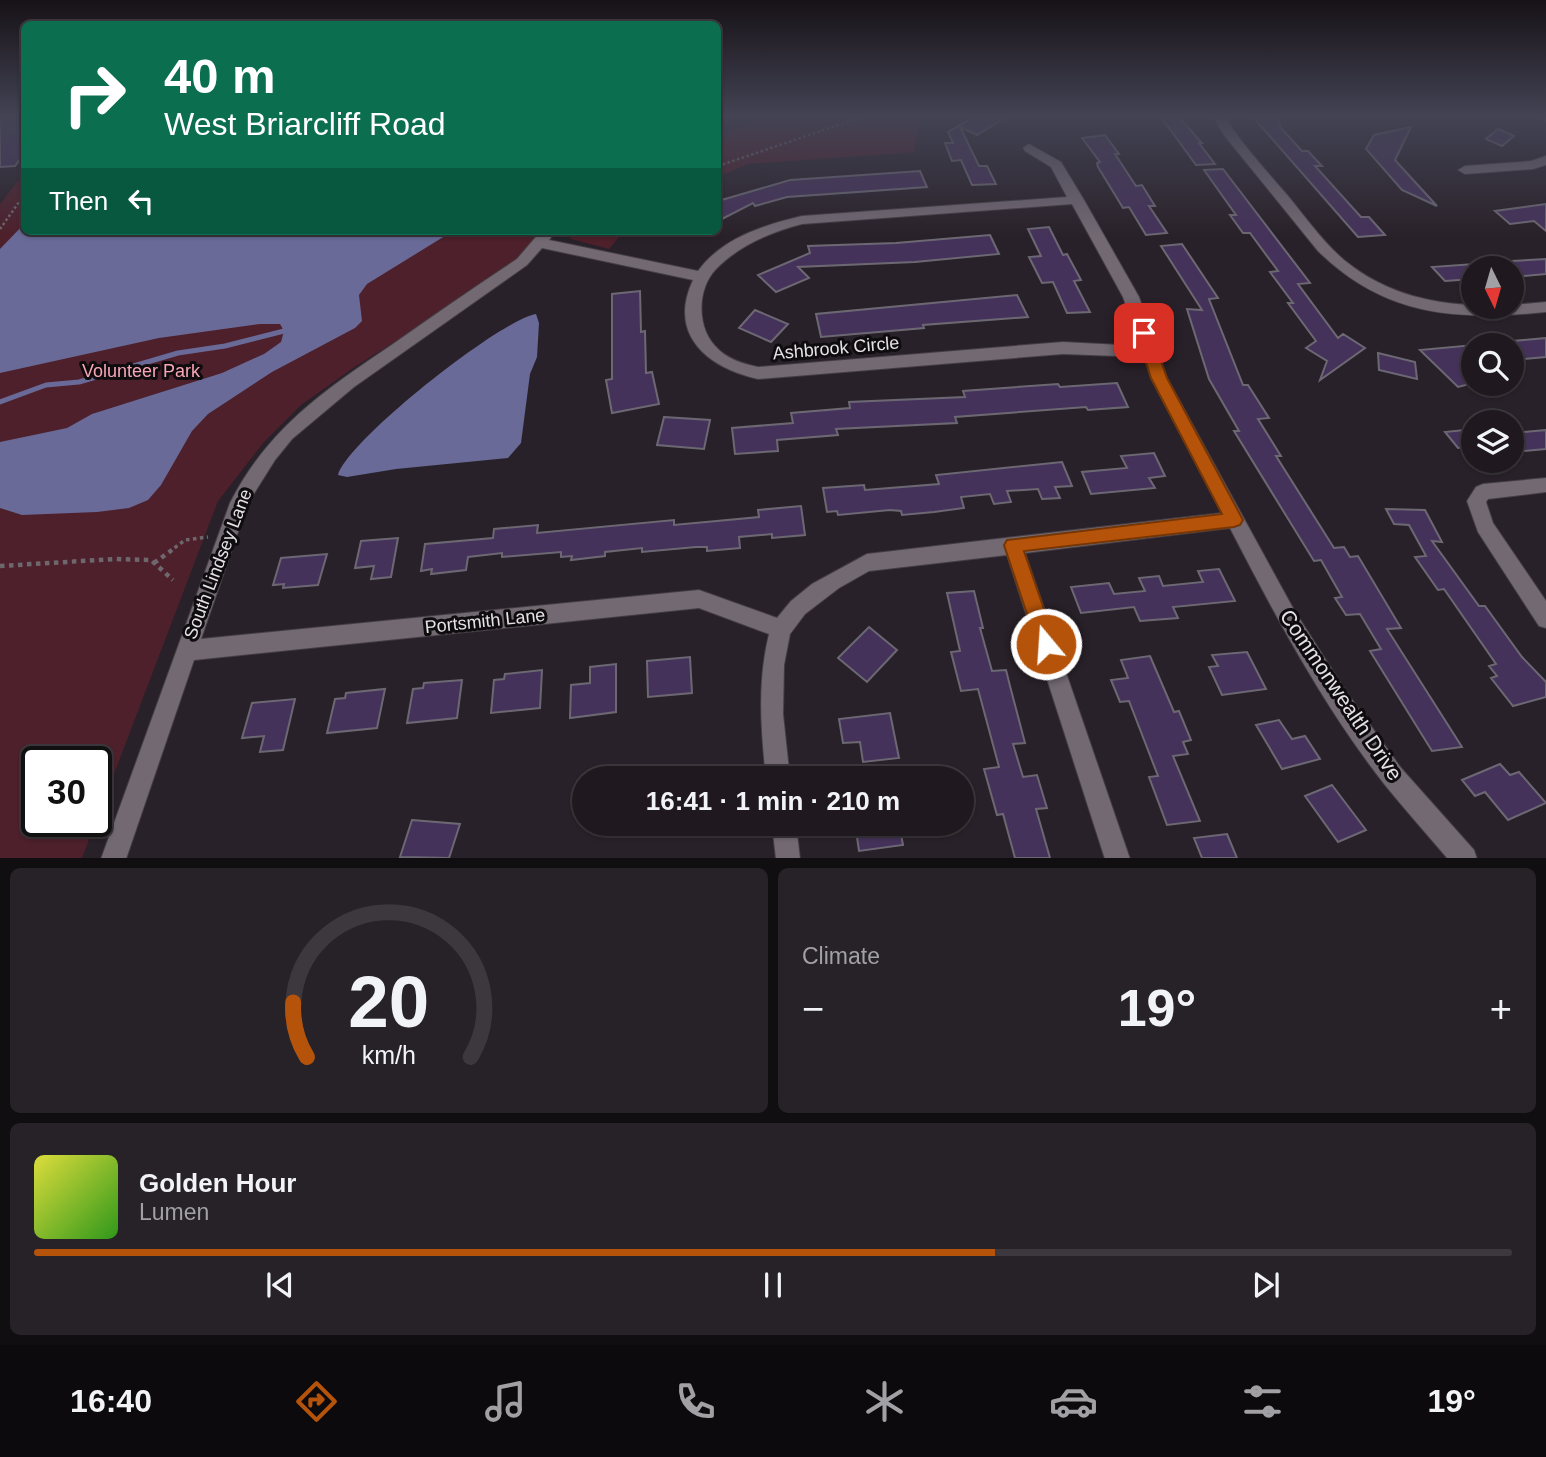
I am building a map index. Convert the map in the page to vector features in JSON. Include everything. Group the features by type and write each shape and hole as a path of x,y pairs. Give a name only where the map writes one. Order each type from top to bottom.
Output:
{"street":[{"name":"Commonwealth Drive","path":"1043,157 1056,165 1131,297 1159,378 1287,617 1335,694 1393,776 1464,858"},
{"path":"1249,157 1331,256 1391,302 1468,312 1546,307"},
{"path":"1465,170 1523,167 1546,160"},
{"path":"545,237 701,277 728,251 777,227 802,220 1077,200"},
{"name":"South Lindsey Lane","path":"113,858 185,651 247,485 273,447 309,411 522,262 545,237"},
{"name":"Ashbrook Circle","path":"701,277 694,304 696,330 701,341 710,352 726,363 758,373 1063,348 1150,352"},
{"path":"1546,485 1483,492 1476,501 1485,526 1546,619"},
{"path":"777,766 770,697 771,675 781,629 809,599 835,577 867,563 1234,520"},
{"path":"1013,545 1118,858"},
{"name":"Portsmith Lane","path":"185,651 699,599 781,629"},
{"path":"785,836 788,858"}],"path":[{"path":"721,165 744,157"},
{"path":"0,229 21,199"},
{"path":"154,562 185,541 228,535"},
{"path":"0,566 115,559 151,560 173,580"}],"green space":[{"path":"721,157 844,157 748,164 721,176"},
{"name":"Volunteer Park","path":"21,177 21,235 545,235 522,262 356,366 301,405 264,442 218,501 112,779 112,746 21,746 21,837 90,837 82,858 0,858 0,204"},
{"path":"568,235 621,235 609,249 571,239"}],"water":[{"path":"21,227 21,235 447,235 367,284 359,295 362,321 355,328 272,372 208,414 192,431 161,485 148,500 129,508 97,512 22,515 0,508 0,442 67,428 92,414 222,373 264,354 281,342 284,331 280,324 260,324 159,338 0,373 0,249"},
{"path":"536,314 539,323 537,357 530,374 521,443 508,458 396,469 347,477 338,475 348,458 368,436 427,384 491,337"}],"building":[{"path":"0,157 21,157 15,166 0,167"},
{"path":"950,157 975,157 979,166 987,166 996,184 972,185 961,160 952,161"},
{"path":"1096,157 1117,157 1136,186 1142,185 1155,206 1149,206 1167,233 1146,235 1129,207 1123,208 1098,167 1097,163 1100,162"},
{"path":"1190,157 1210,157 1215,164 1196,165"},
{"path":"1288,157 1314,157 1322,166 1315,166 1361,217 1369,217 1385,235 1358,237"},
{"path":"1373,157 1396,157 1395,160 1437,206 1402,190"},
{"path":"1223,169 1310,283 1298,284 1338,338 1343,334 1365,348 1320,380 1327,361 1306,348 1316,341 1288,303 1293,303 1270,272 1278,271 1250,233 1243,233 1230,215 1236,215 1204,170"},
{"path":"920,171 927,187 787,197 755,206 753,203 721,219 721,200 790,180"},
{"path":"1546,204 1546,231 1534,221 1510,224 1495,211"},
{"path":"1049,227 1063,255 1067,254 1081,280 1074,281 1090,312 1067,313 1053,282 1042,283 1029,257 1041,256 1028,229"},
{"path":"990,235 999,254 915,262 798,267 809,278 776,292 758,275 810,253 808,246 896,243"},
{"path":"1182,244 1218,298 1209,299 1243,385 1248,385 1269,418 1258,419 1281,456 1276,456 1334,548 1344,547 1350,557 1358,556 1401,628 1387,629 1462,747 1432,751 1370,651 1381,649 1360,614 1346,615 1335,598 1342,597 1321,560 1314,561 1234,431 1239,431 1209,379 1187,309 1202,310 1161,246"},
{"path":"1546,259 1546,274 1524,276 1524,260"},
{"path":"1461,265 1461,280 1445,281 1432,267"},
{"path":"640,291 646,373 652,372 659,404 612,413 606,380 612,379 612,294"},
{"path":"1017,295 1028,317 923,325 924,328 821,337 816,314"},
{"path":"755,310 788,324 771,342 739,328"},
{"path":"1546,338 1546,357 1524,359 1524,340"},
{"path":"1461,346 1461,386 1458,387 1420,350"},
{"path":"1378,353 1415,362 1417,379 1379,370"},
{"path":"1117,383 1128,407 1088,410 1086,407 955,417 957,423 836,429 838,435 777,440 778,451 735,454 732,428 793,423 791,413 850,408 849,402 965,397 963,391"},
{"path":"664,417 710,420 704,449 657,445"},
{"path":"1461,430 1461,448 1458,448 1445,432"},
{"path":"1546,430 1546,449 1524,451 1524,432"},
{"path":"1154,453 1165,476 1149,478 1155,488 1091,494 1082,472 1127,468 1121,456"},
{"path":"1062,462 1072,486 1055,487 1060,498 1042,499 1038,489 1007,491 1011,502 994,504 990,494 961,497 964,508 934,512 902,515 901,511 890,510 838,515 837,511 827,512 823,488 864,485 865,490 939,484 936,475"},
{"path":"801,506 805,535 739,537 740,548 707,551 707,547 696,547 642,552 642,548 605,552 605,556 571,560 572,556 561,557 561,552 502,557 502,553 468,557 466,570 431,574 432,569 421,571 425,544 493,538 494,529 538,525 537,533 674,520 674,525 759,517 758,510"},
{"path":"1386,509 1425,510 1442,542 1432,541 1479,606 1485,606 1522,657 1546,682 1546,697 1513,706 1491,678 1497,676 1489,666 1496,664 1444,589 1438,590 1415,557 1426,556 1409,525 1394,524"},
{"path":"398,538 391,577 371,579 374,566 355,568 361,541"},
{"path":"327,554 318,585 283,588 284,584 273,585 281,558"},
{"path":"1219,569 1235,601 1173,607 1178,618 1140,621 1134,607 1081,613 1071,587 1109,583 1114,594 1145,591 1139,578 1159,576 1163,586 1203,582 1198,571"},
{"path":"974,591 983,628 980,628 992,671 1006,670 1025,743 1013,744 1023,777 1037,775 1047,808 1036,809 1050,858 1015,858 1003,814 997,815 984,769 999,767 978,689 961,691 951,652 960,651 947,593"},
{"path":"869,627 897,650 867,682 838,658"},
{"path":"1247,652 1266,689 1222,695 1209,667 1218,666 1212,655"},
{"path":"1150,656 1174,712 1179,711 1191,740 1183,742 1188,754 1173,756 1200,821 1167,825 1149,777 1158,776 1129,701 1120,702 1111,680 1128,678 1121,660"},
{"path":"690,657 692,693 648,697 647,661"},
{"path":"616,664 616,712 570,718 571,685 590,683 590,667"},
{"path":"542,670 540,708 491,713 494,680 504,679 505,674"},
{"path":"462,680 457,718 407,723 413,689 423,688 424,683"},
{"path":"385,689 377,728 327,733 335,699 345,698 346,693"},
{"path":"295,699 283,750 260,752 264,736 242,738 252,703"},
{"path":"890,713 899,758 863,762 860,742 843,743 839,719"},
{"path":"1279,720 1292,739 1305,736 1320,759 1282,769 1256,725"},
{"path":"1500,764 1510,775 1519,772 1546,803 1508,820 1485,792 1475,796 1462,780"},
{"path":"1332,785 1366,830 1338,842 1305,796"},
{"path":"412,820 460,824 449,858 400,857"},
{"path":"1227,834 1237,858 1202,858 1194,838"},
{"path":"857,836 901,836 903,845 859,851"}],"waterway":[{"path":"0,402 46,385 79,382 178,353 225,346 284,331"}],"route":[{"path":"1046,644 1013,545 1234,520 1159,378 1144,333"}]}
